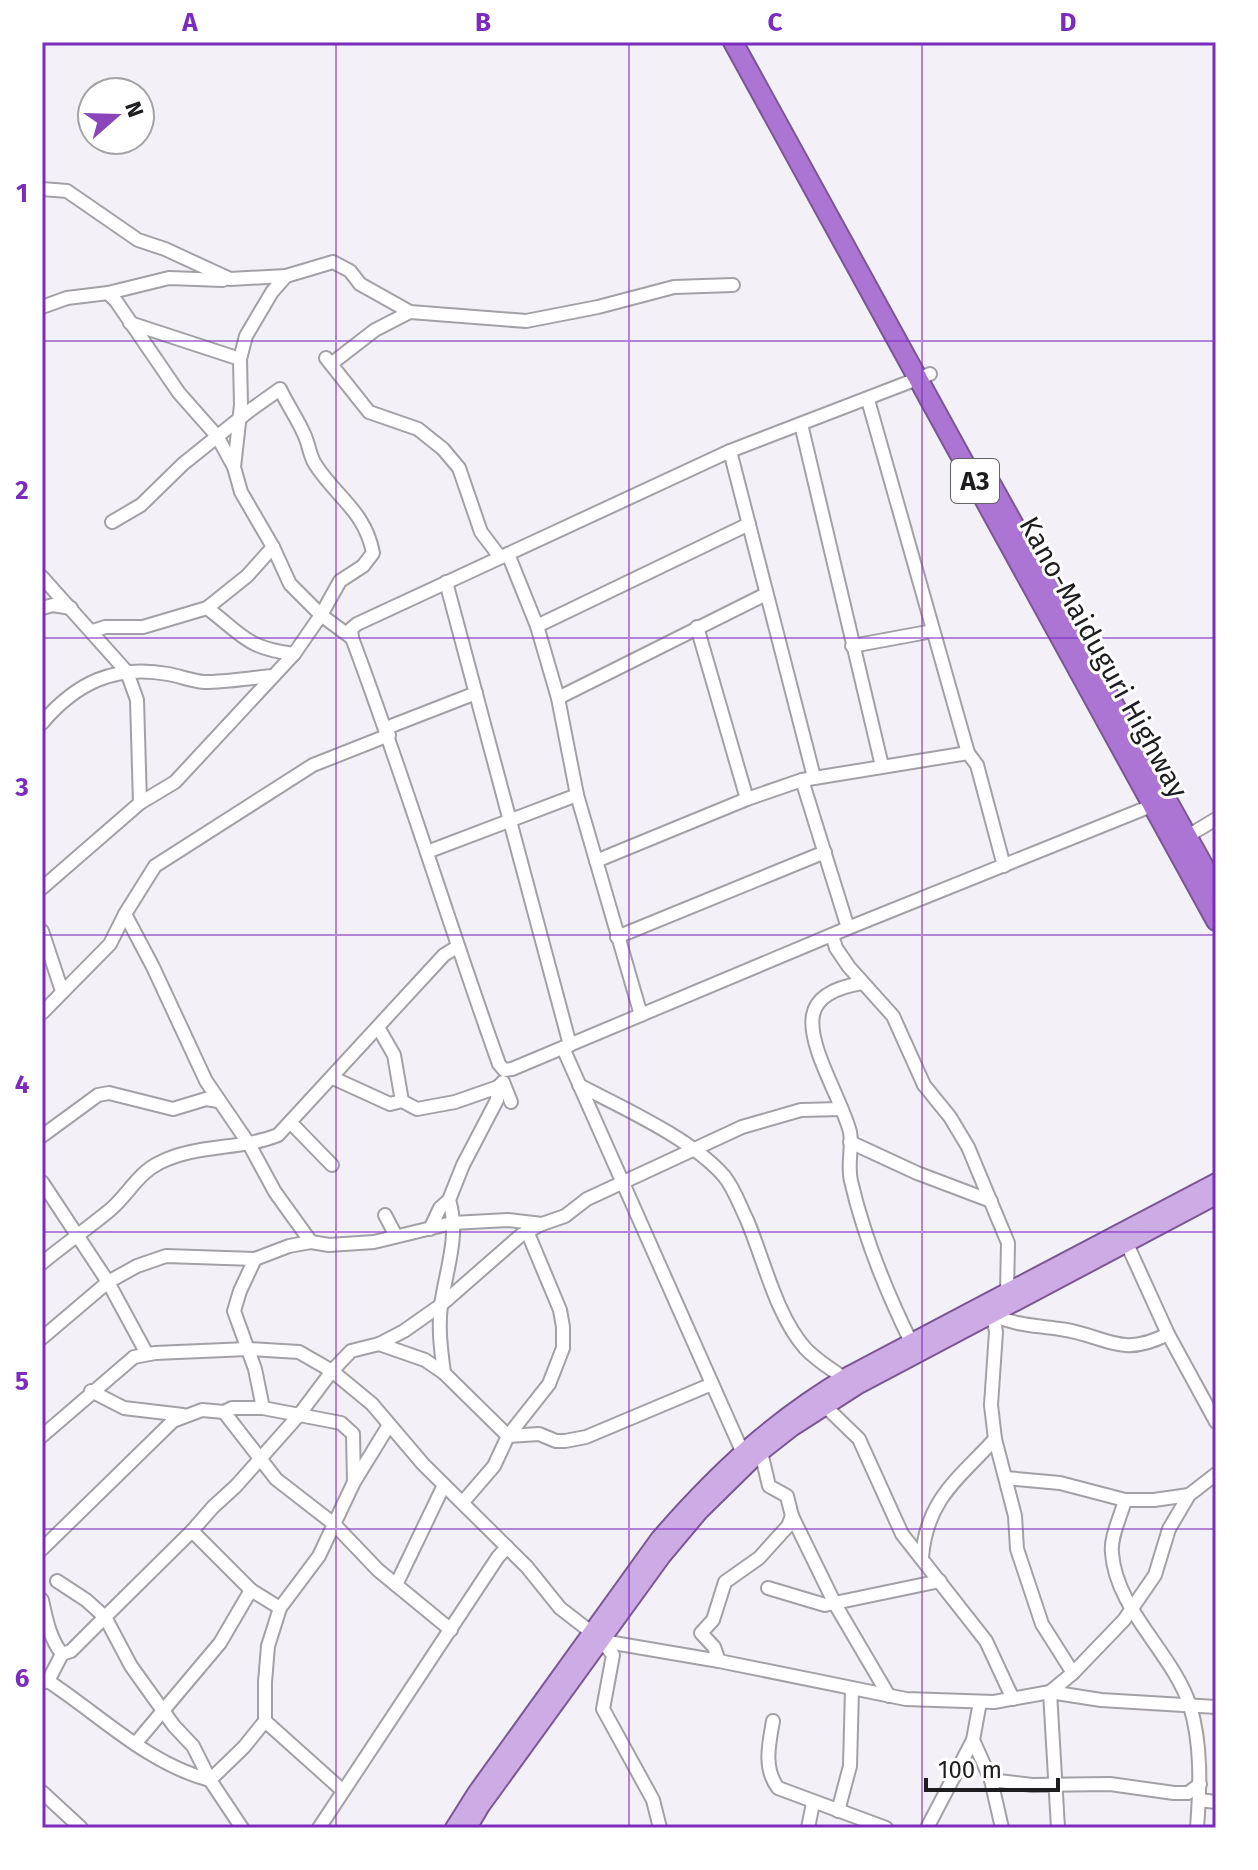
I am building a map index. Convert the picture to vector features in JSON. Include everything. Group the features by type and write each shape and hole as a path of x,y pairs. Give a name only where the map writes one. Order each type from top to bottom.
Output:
{"highway":[{"name":"Kano-Maiduguri Highway","path":"733,42 925,376"},
{"name":"Kano-Maiduguri Highway","path":"746,42 925,376 1160,802 1216,921"},
{"name":"Kano-Maiduguri Highway","path":"1160,802 1186,837 1216,888"}],"main road":[{"path":"468,1828 659,1539 742,1451 786,1415 844,1378 1216,1182"},
{"path":"454,1828 476,1793 596,1637 727,1482 761,1452 824,1405 1216,1196"}],"street":[{"path":"42,189 67,191 138,240 230,279"},
{"path":"42,307 67,298 108,293 169,278 286,276 333,262 350,271 360,284 410,312 526,321 598,307 674,287 733,285"},
{"path":"234,467 240,359 246,336 272,292 286,276"},
{"path":"108,293 179,393 217,436 234,467 241,492 290,584 321,615 352,638"},
{"path":"410,312 375,330 328,361 369,412 418,429 451,458 467,486 481,532 504,555 537,626 558,698 577,795 641,1015"},
{"path":"130,323 240,359"},
{"path":"925,376 730,451 351,629 499,1064 504,1070 567,1046 1160,802"},
{"path":"43,888 140,803 175,782 294,654 340,581 363,566 373,553 369,532 316,465 304,434 280,389 183,464 141,505 112,522"},
{"path":"868,400 968,753 977,765 1004,866"},
{"path":"801,424 882,766"},
{"path":"730,451 825,852 848,928"},
{"path":"537,626 749,524"},
{"path":"93,631 105,627 143,627 207,608 247,576 273,547"},
{"path":"42,577 127,672 137,700 140,803"},
{"path":"446,582 579,1085 742,1451"},
{"path":"558,698 766,594"},
{"path":"42,608 53,605 71,608"},
{"path":"207,608 243,639 270,651 294,654"},
{"path":"697,627 747,799"},
{"path":"852,646 933,631"},
{"path":"42,723 69,695 92,680 127,672 166,673 202,682 272,676"},
{"path":"42,1013 104,952 155,866 313,765 476,693"},
{"path":"596,861 747,799 808,779 968,753"},
{"path":"427,852 577,795"},
{"path":"1186,837 1216,819"},
{"path":"617,937 825,852"},
{"path":"125,914 200,1070 249,1144 275,1192 311,1242"},
{"path":"42,931 62,991"},
{"path":"832,935 841,957 897,1021 924,1085 958,1129 991,1201 1009,1251 1007,1292"},
{"path":"42,1263 112,1209 156,1164 175,1156 249,1144 278,1135 444,955 457,947"},
{"path":"862,983 832,992 813,1014 819,1052 849,1130 851,1181 883,1284 911,1342"},
{"path":"379,1029 394,1055 402,1101"},
{"path":"333,1078 390,1104 402,1101 417,1109 455,1102 498,1087 503,1082 511,1102"},
{"path":"579,1085 637,1115 714,1167 730,1185 786,1318 798,1338 807,1350 844,1378"},
{"path":"430,1229 440,1208 449,1200 463,1165 497,1100 498,1087"},
{"path":"42,1136 98,1095 109,1093 173,1109 206,1099 218,1101"},
{"path":"210,1780 174,1766 135,1744 45,1682 62,1654 71,1651 192,1531 299,1415 351,1351 379,1344 404,1331 441,1305 527,1231 565,1216 582,1202 742,1127 801,1110 841,1109"},
{"path":"291,1123 332,1165"},
{"path":"850,1142 917,1173 991,1201"},
{"path":"42,1182 108,1282 147,1354"},
{"path":"444,1373 440,1343 441,1305 450,1263 453,1213 449,1200"},
{"path":"385,1215 396,1236"},
{"path":"42,1338 108,1282 137,1266 166,1256 255,1259 289,1246 311,1242 329,1245 374,1242 452,1223 508,1220 542,1224"},
{"path":"463,1502 494,1466 508,1436 549,1384 563,1348 560,1310 527,1231"},
{"path":"1127,1244 1168,1334 1216,1422"},
{"path":"255,1259 234,1311 248,1349 263,1408"},
{"path":"1073,1673 1042,1624 1023,1575 991,1405 996,1332 993,1315 1026,1326 1062,1329 1114,1344 1135,1346 1168,1334"},
{"path":"379,1344 425,1360 444,1373 508,1436 539,1434 556,1441 586,1437 712,1384"},
{"path":"42,1436 134,1357 147,1354 248,1349 299,1352 332,1371 372,1404 560,1608 613,1655 603,1701 606,1719 653,1800 660,1828"},
{"path":"91,1391 124,1408 186,1416"},
{"path":"824,1405 859,1439 899,1528 991,1648 1013,1699"},
{"path":"42,1549 173,1421 202,1410 224,1412 232,1408 263,1408 286,1415 341,1423 353,1434 354,1482"},
{"path":"224,1412 276,1479 334,1524 396,1585 451,1630"},
{"path":"210,1780 265,1721 268,1646 280,1608 319,1556 354,1482 389,1425"},
{"path":"922,1557 926,1527 943,1495 995,1439"},
{"path":"761,1452 769,1486 787,1496 792,1516 835,1604 889,1696"},
{"path":"1050,1692 1073,1673 1132,1609 1158,1570 1169,1529 1189,1495 1216,1474"},
{"path":"1006,1478 1060,1483 1125,1500 1189,1495"},
{"path":"396,1585 444,1485"},
{"path":"1125,1500 1111,1550 1114,1568 1132,1609 1168,1663 1189,1704 1200,1784 1197,1828"},
{"path":"719,1661 714,1647 701,1633 713,1620 725,1582 759,1558 788,1526 792,1516"},
{"path":"192,1531 251,1590 280,1608"},
{"path":"319,1828 507,1547"},
{"path":"57,1581 105,1617 131,1666 193,1746 210,1780 242,1828"},
{"path":"768,1588 819,1604 835,1604 940,1581"},
{"path":"135,1744 220,1643 251,1590"},
{"path":"42,1600 47,1624 62,1654"},
{"path":"596,1637 852,1689 934,1702 980,1702 1050,1692 1101,1700 1216,1707"},
{"path":"838,1811 850,1766 852,1689"},
{"path":"1050,1692 1058,1828"},
{"path":"927,1828 973,1740 980,1702"},
{"path":"265,1721 342,1790"},
{"path":"773,1721 767,1751 773,1782 784,1792 886,1828"},
{"path":"973,1740 991,1780 1002,1828"},
{"path":"991,1780 1032,1785 1110,1784 1174,1793 1188,1793 1200,1784"},
{"path":"42,1792 81,1828"},
{"path":"1199,1800 1216,1802"},
{"path":"808,1828 813,1803"}]}
